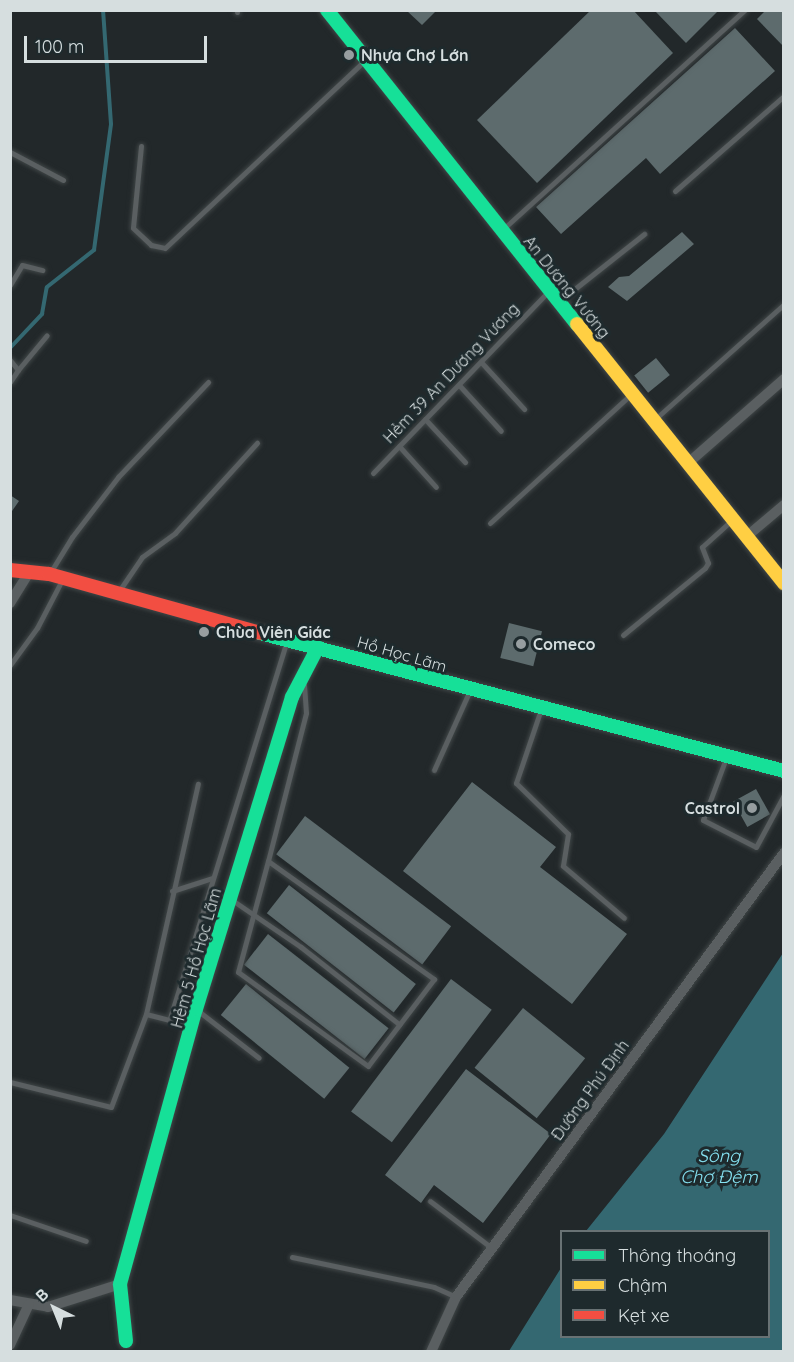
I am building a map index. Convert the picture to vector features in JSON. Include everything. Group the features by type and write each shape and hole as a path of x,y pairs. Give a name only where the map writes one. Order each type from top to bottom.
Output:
{"main road":[{"name":"An Dương Vương","path":"327,10 783,583"},
{"name":"Hồ Học Lãm","path":"10,570 49,574 318,647 469,691 783,771"},
{"name":"Hẻm 5 Hồ Học Lãm","path":"120,1284 196,1010 292,697 318,647"},
{"path":"120,1284 126,1341"}],"street":[{"path":"687,464 783,379"},
{"path":"746,537 783,504"},
{"path":"10,603 29,573"},
{"name":"Đường Phú Định","path":"431,1352 456,1297 783,853"},
{"path":"10,1300 48,1307 120,1284"},
{"path":"10,1344 28,1304"}],"lane":[{"path":"501,231 745,10"},
{"path":"141,146 134,228 152,245 165,248 365,60"},
{"path":"675,192 783,96"},
{"path":"10,152 63,180"},
{"name":"Hẻm 39 An Dương Vương","path":"373,473 481,362 554,297 644,234"},
{"path":"10,285 22,265 42,270"},
{"path":"653,421 783,304"},
{"path":"10,382 47,335"},
{"path":"10,360 18,370"},
{"path":"481,362 524,409"},
{"path":"49,574 72,537 118,477 208,382"},
{"path":"459,385 501,431"},
{"path":"490,524 632,394"},
{"path":"425,419 465,462"},
{"path":"119,593 142,557 175,533 257,443"},
{"path":"399,446 436,487"},
{"path":"623,634 705,568 708,563 702,547 732,520"},
{"path":"10,665 37,628 63,578"},
{"path":"170,1018 288,639"},
{"path":"268,861 434,979 368,1066 238,972 255,916 268,861 306,713 303,676"},
{"path":"435,770 469,691"},
{"path":"542,708 516,783 568,834 563,866 624,918"},
{"path":"726,757 703,820 756,847 783,795"},
{"path":"10,1082 111,1107 146,1014 198,784"},
{"path":"172,891 212,878"},
{"path":"230,898 399,1024"},
{"path":"196,1010 259,1058"},
{"path":"146,1014 170,1018 193,1027"},
{"path":"430,1201 492,1248"},
{"path":"10,1215 87,1241"},
{"path":"292,1257 434,1287 456,1297"}],"water":[{"name":"Sông Chợ Đệm","path":"783,953 783,1351 509,1351 560,1270 560,1338 770,1338 770,1230 587,1230 664,1134"}],"building":[{"path":"406,10 437,10 422,25"},
{"path":"591,10 633,10 673,53 537,183 477,120"},
{"path":"654,10 719,10 686,43"},
{"path":"766,10 784,10 784,47 757,19"},
{"path":"735,28 775,71 660,174 646,158 561,234 536,207"},
{"path":"682,232 694,244 627,301 608,287 619,277 629,276"},
{"path":"656,358 670,375 648,393 634,376"},
{"path":"10,495 19,501 10,514"},
{"name":"Comeco","path":"509,623 542,631 533,666 500,658"},
{"path":"472,782 556,847 540,867 627,934 572,1004 403,871"},
{"name":"Castrol","path":"756,789 770,814 747,827 733,802"},
{"path":"305,816 451,926 422,964 276,854"},
{"path":"289,885 416,984 394,1012 267,913"},
{"path":"268,934 389,1028 365,1059 244,965"},
{"path":"451,979 492,1010 392,1142 351,1112"},
{"path":"246,984 349,1068 324,1099 221,1015"},
{"path":"523,1008 585,1058 537,1118 475,1068"},
{"path":"466,1069 551,1134 483,1223 434,1185 421,1203 385,1175"}],"waterway":[{"path":"10,348 42,314 47,287 94,250 111,124 103,10"}],"traffic: fast":[{"path":"327,10 577,324"},
{"path":"260,633 784,771"},
{"path":"126,1341 120,1284 196,1009 292,697 318,647"}],"traffic: slow":[{"path":"577,324 784,583"}],"traffic: jam":[{"path":"10,570 49,574 260,633"}],"place":[{"name":"Nhựa Chợ Lớn","path":"349,55"},
{"name":"Chùa Viên Giác","path":"204,632"},
{"name":"Comeco","path":"521,644"},
{"name":"Castrol","path":"752,808"}]}
